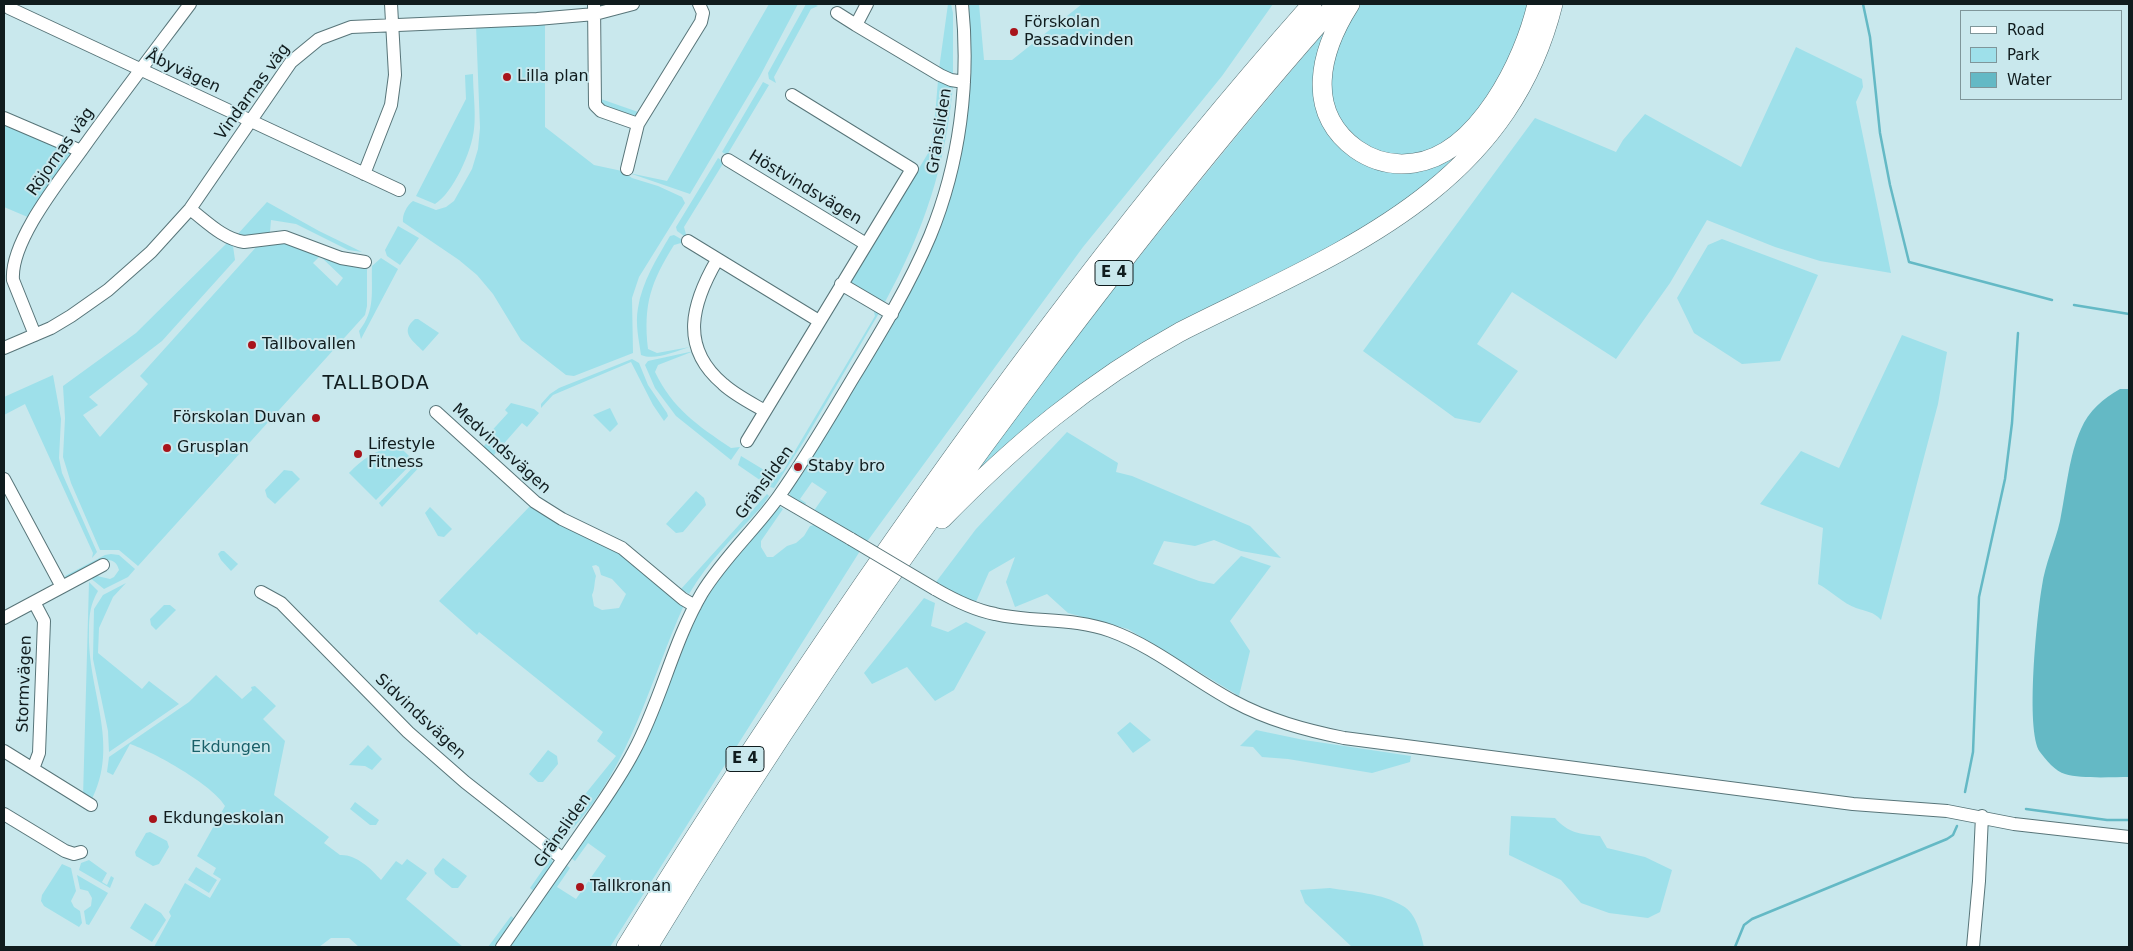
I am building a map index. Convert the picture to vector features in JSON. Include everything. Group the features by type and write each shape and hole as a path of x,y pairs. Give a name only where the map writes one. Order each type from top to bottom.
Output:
{"highway":[{"path":"1224,107 1294,4"},
{"name":"E 4","path":"626,947 680,858 768,724 965,439 1072,296 1224,107 1312,4"},
{"name":"E 4","path":"648,947 695,868 782,734 899,563 980,450 1087,308 1184,185 1336,4"},
{"path":"1350,4 1331,40 1323,64 1322,86 1325,106 1332,124 1354,147 1373,159 1398,164 1414,164 1434,158 1452,148 1479,121 1499,94 1518,60 1537,4"},
{"path":"899,563 1014,448 1088,389 1151,348 1180,332 1359,240 1412,207 1450,177 1482,144 1521,88 1540,46 1553,4"}],"street":[{"name":"Röjornas väg","path":"35,335 8,269 34,221 81,151 139,70 190,4"},
{"path":"364,174 391,105 394,75 391,4"},
{"name":"Vindarnas väg","path":"4,348 35,335 71,316 124,277 165,238 190,209 291,62 309,46 329,34 351,27 537,19 633,4"},
{"path":"627,168 638,124 701,22 703,13 699,4"},
{"path":"856,25 867,4"},
{"name":"Gränsliden","path":"502,947 615,784 636,748 695,606 717,571 779,497 824,427 892,314 919,261 939,211 956,147 964,82 965,58 962,4"},
{"name":"Åbyvägen","path":"8,9 399,190"},
{"path":"594,9 595,105 601,111 638,124"},
{"path":"837,13 940,75 950,80 964,82"},
{"name":"Höstvindsvägen","path":"747,441 912,169 792,95"},
{"path":"4,118 81,151"},
{"name":"Höstvindsvägen","path":"728,160 866,244"},
{"path":"190,209 228,238 237,241 244,242 285,237 341,258 365,262"},
{"path":"688,241 819,321"},
{"path":"717,260 705,281 695,308 694,332 698,348 708,368 723,385 765,411"},
{"path":"842,284 892,314"},
{"name":"Medvindsvägen","path":"436,412 535,502 557,516 622,548 695,606"},
{"path":"4,479 62,587"},
{"path":"779,497 935,589 975,609 995,614 1075,622 1111,631 1146,648 1204,685 1259,714 1295,727 1335,736 1398,746 1853,804 1947,811 1982,816 2014,824 2129,837"},
{"name":"Stormvägen","path":"4,618 103,565"},
{"name":"Sidvindsvägen","path":"261,592 281,603 414,738 473,788 563,859"},
{"name":"Stormvägen","path":"33,769 39,754 44,621 34,602"},
{"name":"Stormvägen","path":"4,751 91,805"},
{"path":"4,814 65,850 74,854 81,852"},
{"path":"1973,947 1982,816"}],"green space":[{"path":"769,4 798,4 760,76 690,194 629,173 667,181"},
{"path":"806,4 818,6 811,9 774,77 776,83 769,79 768,73"},
{"path":"948,4 951,4 953,13 953,74 939,69"},
{"path":"968,4 979,4 984,60 1012,60 1082,4 1273,4 1222,76 1083,247 866,543 813,512 827,492 812,482 800,499 806,503 804,507 791,497 788,490 934,240 970,50"},
{"path":"1360,4 1530,4 1511,58 1483,105 1447,143 1410,158 1370,149 1344,128 1330,99 1330,64 1352,16"},
{"path":"545,22 545,127 594,165 622,171 632,178 658,186 682,197 685,203 639,277 632,298 633,353 574,376 566,375 521,340 493,294 477,275 459,260 403,222 405,210 413,201 436,210 446,207 454,201 472,169 478,149 480,128 476,25"},
{"path":"1331,24 1324,40 1338,141 1423,167 1525,66 1442,175 1358,232 1187,321 983,470 979,468 1150,243"},
{"path":"1796,47 1862,79 1863,87 1856,102 1891,273 1820,261 1775,247 1707,220 1670,283 1616,359 1512,292 1477,344 1518,371 1480,423 1455,418 1363,351 1535,118 1616,152 1623,140 1645,114 1741,167"},
{"path":"473,74 475,122 470,148 455,181 442,199 435,204 416,196 466,99 465,75"},
{"path":"938,80 953,86 944,144 931,198 922,224 899,275 885,302 879,301 852,285 851,281 930,150 934,129"},
{"path":"763,82 769,85 727,155 722,152"},
{"path":"598,98 641,113 633,117 605,108"},
{"path":"4,122 70,153 71,156 30,218 4,207"},
{"path":"718,158 724,162 684,227 687,238 677,231 676,227"},
{"path":"267,202 362,252 348,250 296,224 271,220 270,232 246,237 236,236"},
{"path":"398,226 419,238 400,265 387,256 385,250"},
{"path":"674,235 688,243 686,246 681,243 674,245 654,282 648,306 648,349 657,353 690,347 666,355 647,357 641,355 638,332 637,314 640,298 655,262 670,236"},
{"path":"1722,239 1818,275 1780,361 1742,364 1694,333 1677,298 1708,245"},
{"path":"227,243 233,246 235,260 162,341 89,397 98,405 83,415 100,437 148,384 140,376 258,245 284,243 364,266 367,269 367,306 365,315 138,566 119,550 100,550 71,483 63,457 65,418 63,386 136,333","holes":["320,256 343,278 337,286 313,263"]},
{"path":"381,258 398,269 361,339 359,331 368,316 372,300 372,266"},
{"path":"873,308 879,313 804,441 774,488 738,465 741,456 774,476 783,471 875,316"},
{"path":"415,319 418,319 439,333 423,351 412,340 408,332 410,324"},
{"path":"1902,335 1947,352 1938,404 1881,620 1872,613 1847,603 1818,584 1823,528 1760,504 1801,451 1839,468"},
{"path":"694,351 658,365 655,372 678,406 697,424 731,448 740,447 731,460 676,416 655,388 645,365 648,361"},
{"path":"632,359 639,363 648,385 667,413 668,416 664,421 653,405 631,362 553,395 541,408 541,404 550,394 559,388"},
{"path":"53,375 61,419 59,458 62,473 97,552 92,558 93,553 25,404 4,415 4,397"},
{"path":"511,403 534,409 539,413 527,427 522,423 493,456 483,447 489,440 486,437 508,413 505,410"},
{"path":"610,408 618,424 610,432 593,415"},
{"path":"1067,432 1118,463 1116,472 1132,476 1250,526 1281,558 1241,551 1214,540 1195,546 1164,541 1153,564 1199,581 1214,584 1241,556 1271,566 1230,621 1250,651 1239,696 1128,629 1068,613 1047,594 1015,607 1006,582 1015,557 989,572 975,604 936,582 976,529"},
{"path":"395,446 400,447 414,461 376,500 349,473 370,456"},
{"path":"421,459 424,462 382,507 379,503"},
{"path":"284,470 292,471 300,479 275,504 267,497 265,490"},
{"path":"696,491 704,498 706,505 683,532 676,533 666,524"},
{"path":"767,494 769,496 762,506 714,559 689,594 681,589"},
{"path":"531,505 620,552 684,605 625,749 594,802 574,827 554,845 548,840 616,756 597,741 603,732 479,632 477,635 439,601","holes":["596,565 599,567 601,575 612,579 626,594 619,608 602,610 594,606 592,595 596,576 592,566"]},
{"path":"778,506 783,509 761,541 761,547 767,557 773,557 787,546 796,543 804,536 810,526 814,525 860,551 610,947 508,947 521,924 525,926 544,898 541,896 565,864 570,868 557,887 576,899 606,856 588,843 575,861 571,858 614,795 643,745 692,626 707,598 736,557"},
{"path":"430,507 452,529 444,537 438,536 425,513"},
{"path":"224,551 238,564 231,571 218,554"},
{"path":"105,555 119,555 135,569 128,577 104,589 89,577 93,575 110,579 114,577 119,570 116,563 110,560 96,563 67,579 65,576"},
{"path":"89,582 98,591 93,601 89,631 90,653 103,738 103,758 99,780 91,801 83,797"},
{"path":"126,583 113,597 99,628 98,653 142,689 149,681 179,704 109,752 108,731 93,659 94,609 103,595"},
{"path":"924,598 935,603 931,626 948,632 966,622 986,632 954,690 935,701 907,667 872,684 864,673"},
{"path":"164,605 170,605 176,610 156,630 151,625 150,619"},
{"name":"Ekdungen","path":"216,675 242,699 252,690 251,687 255,686 276,706 263,719 285,741 274,795 329,837 324,843 340,855 357,859 381,880 396,861 402,865 407,859 427,873 406,899 463,947 359,947 349,938 331,938 319,947 154,947 171,916 169,912 185,883 210,898 221,879 213,874 216,868 197,856 225,806 196,779 140,748 130,744 113,775 107,772 109,757 189,702"},
{"path":"1130,722 1151,740 1133,753 1117,733"},
{"path":"1256,730 1304,740 1411,756 1410,762 1372,773 1288,759 1262,757 1253,747 1240,746"},
{"path":"368,745 382,759 372,770 365,766 349,765"},
{"path":"548,750 557,756 558,764 543,782 538,782 529,774"},
{"path":"355,802 379,820 376,825 370,825 350,809"},
{"path":"1511,816 1555,818 1565,827 1575,832 1600,836 1607,848 1645,857 1672,870 1660,912 1648,918 1609,913 1581,903 1561,880 1509,855"},
{"path":"150,832 167,841 169,847 159,864 153,866 136,856 135,852 146,833"},
{"path":"443,858 467,876 458,888 452,888 435,874 434,869"},
{"path":"551,858 553,863 536,893 530,888"},
{"path":"89,860 107,873 102,882 107,885 111,876 114,878 110,888 79,870 81,863"},
{"path":"62,864 71,868 76,891 71,901 74,907 80,911 82,923 79,927 44,906 41,901 42,895"},
{"path":"196,867 217,880 209,893 188,880"},
{"path":"77,875 108,893 89,925 86,924 84,911 91,906 92,898 88,891 80,889"},
{"path":"1330,888 1386,898 1408,909 1415,919 1424,947 1352,947 1305,903 1300,890"},
{"path":"145,903 161,913 166,920 152,942 130,928"},
{"path":"511,916 517,921 496,947 488,947"}],"water":[{"path":"2120,389 2129,389 2129,777 2079,777 2062,773 2054,768 2040,752 2036,740 2033,721 2033,698 2037,621 2043,578 2060,521 2077,439 2084,422 2092,411 2102,401"}],"waterway":[{"path":"1863,4 1870,37 1880,133 1890,185 1909,262 2052,300"},
{"path":"2074,305 2129,314"},
{"path":"1965,792 1973,752 1979,597 2005,479 2012,423 2018,333"},
{"path":"2026,809 2107,820 2129,820"},
{"path":"1735,947 1744,925 1752,919 1947,839 1953,835 1957,826"}],"place":[{"name":"Förskolan Passadvinden","path":"1014,32"},
{"name":"Lilla plan","path":"507,77"},
{"name":"Tallbovallen","path":"252,345"},
{"name":"Förskolan Duvan","path":"316,418"},
{"name":"Grusplan","path":"167,448"},
{"name":"Lifestyle Fitness","path":"358,454"},
{"name":"Staby bro","path":"798,467"},
{"name":"Ekdungeskolan","path":"153,819"},
{"name":"Tallkronan","path":"580,887"}],"district":[{"name":"TALLBODA","path":"376,384"}]}
